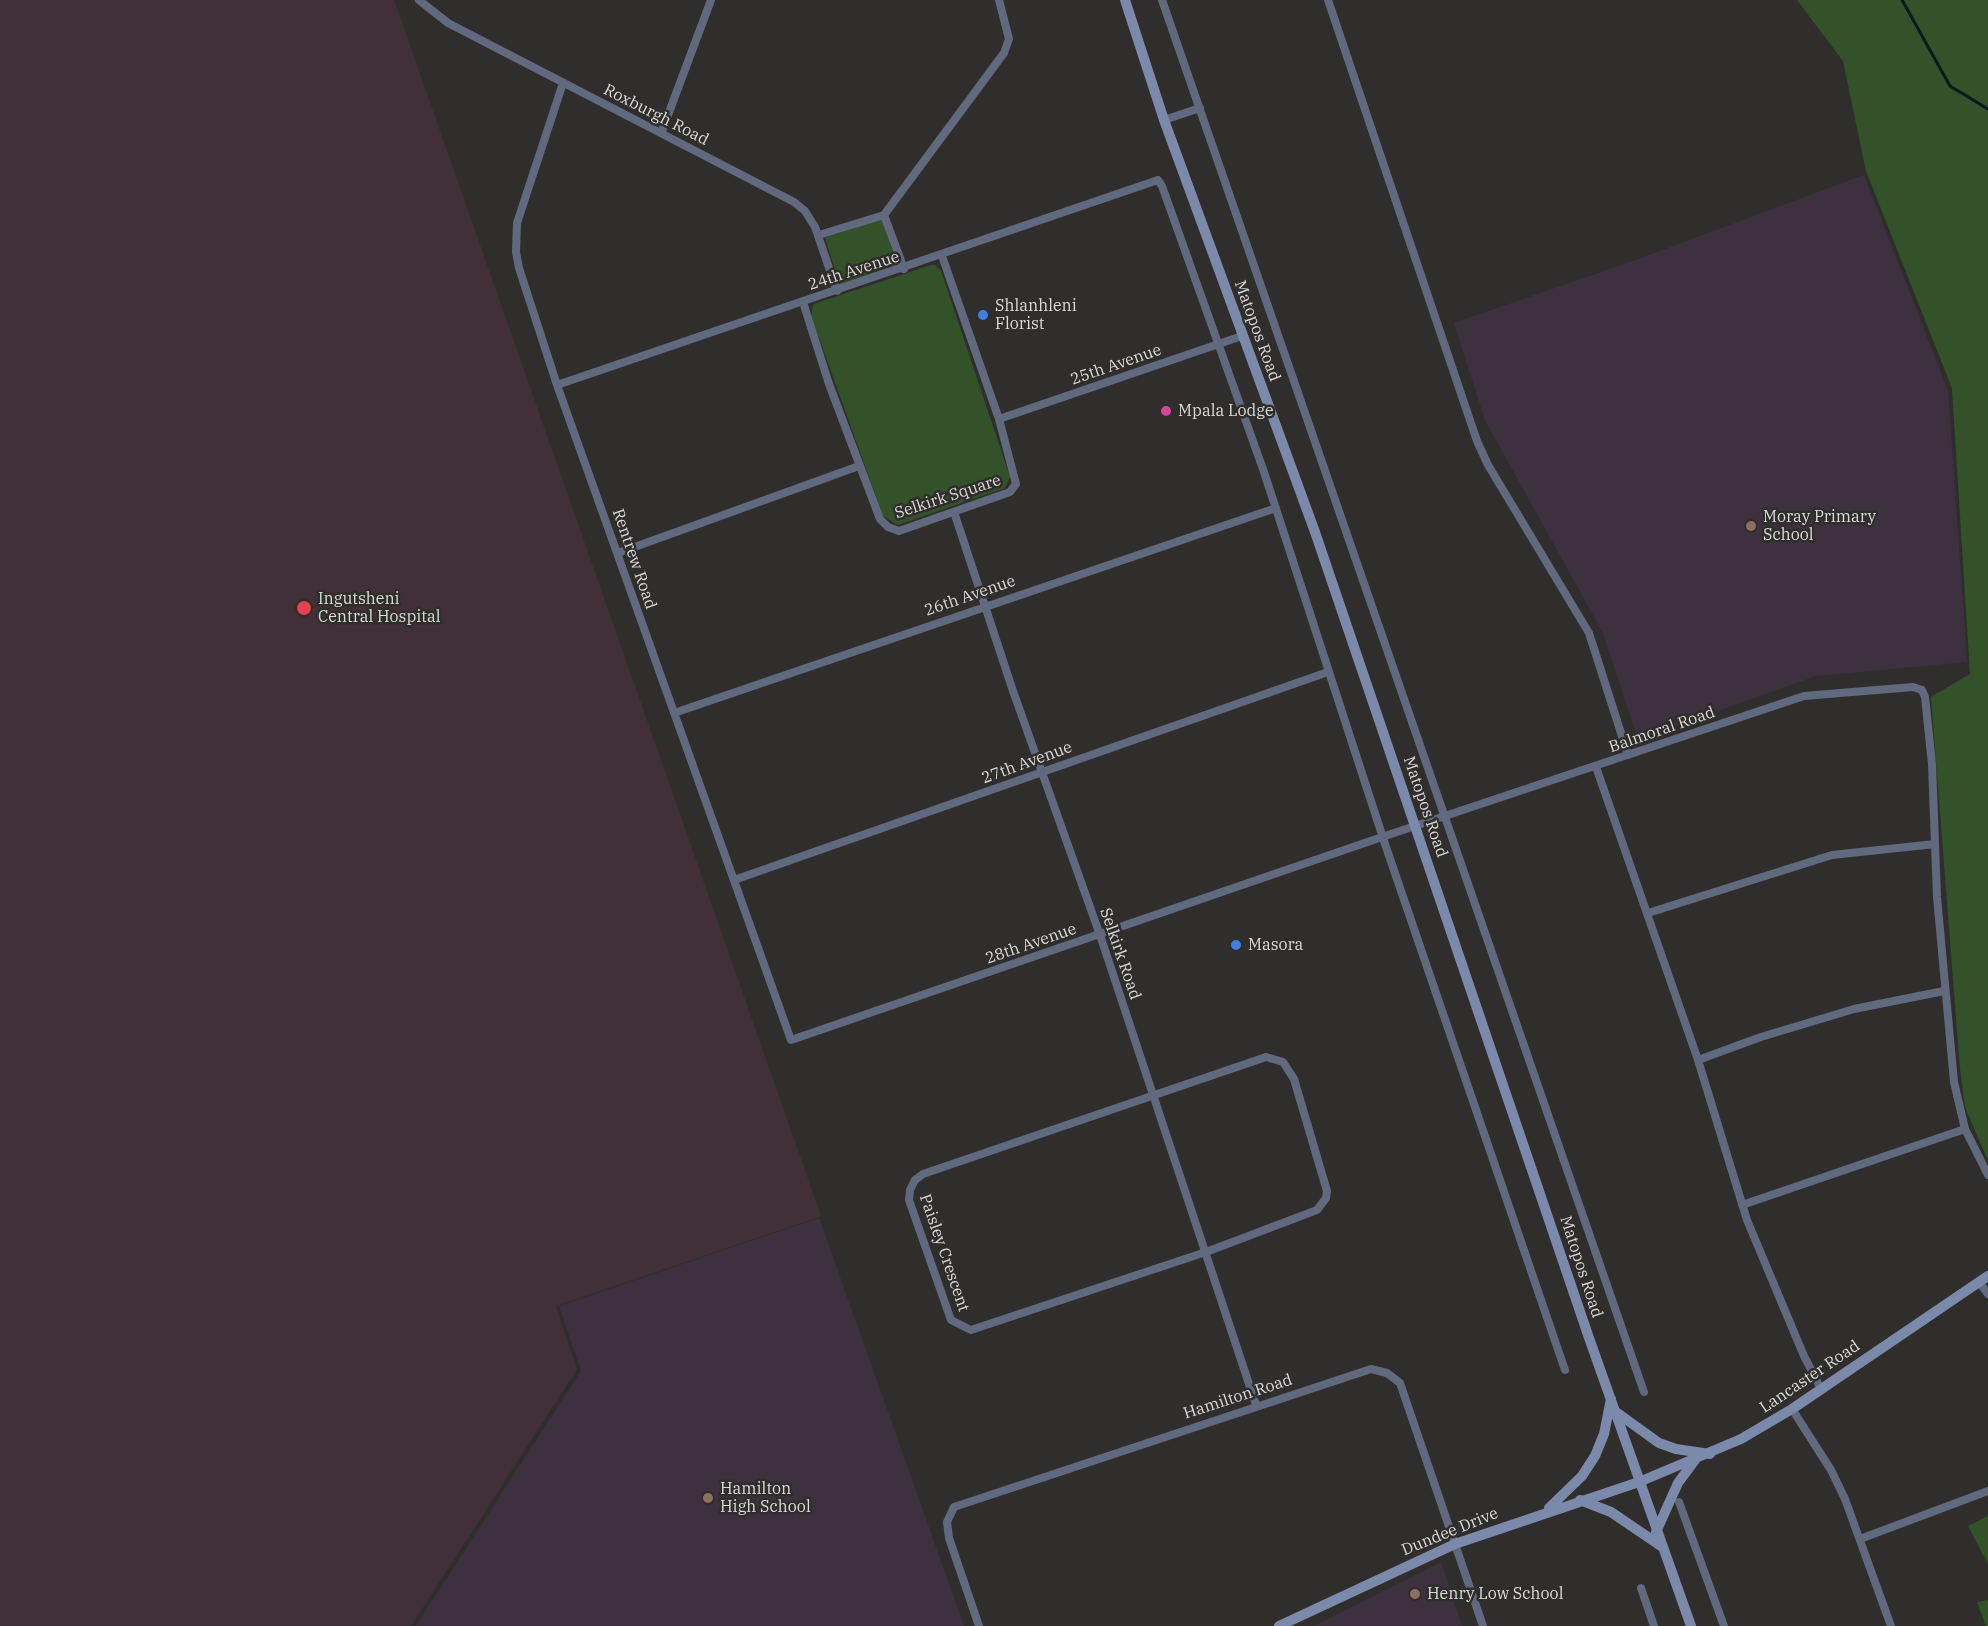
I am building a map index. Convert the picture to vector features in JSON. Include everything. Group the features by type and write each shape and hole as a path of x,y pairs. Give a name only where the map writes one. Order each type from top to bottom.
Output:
{"main road":[{"name":"Matopos Road","path":"1125,0 1164,120 1242,336 1294,471 1638,1482 1691,1626"},
{"name":"Lancaster Road","path":"1638,1482 1710,1454 1769,1424 1820,1387 1984,1279"},
{"path":"1545,1512 1582,1476 1595,1456 1604,1434 1611,1398"},
{"path":"1616,1412 1659,1443 1676,1449 1710,1454"},
{"path":"1656,1532 1678,1483 1695,1460"},
{"name":"Dundee Drive","path":"1279,1626 1455,1544 1638,1482"},
{"path":"1580,1500 1611,1512 1661,1546"}],"street":[{"name":"Roxburgh Road","path":"419,0 448,23 794,202 810,217 819,235 837,291"},
{"path":"662,132 711,0"},
{"path":"819,235 884,215 1004,53 1009,39 999,0"},
{"path":"1162,0 1447,815 1644,1392"},
{"path":"1328,0 1477,441 1488,465 1586,626 1628,756"},
{"name":"Rentrew Road","path":"563,83 517,223 519,268 557,385 791,1040"},
{"path":"1164,120 1200,108"},
{"name":"24th Avenue","path":"557,385 904,269 1158,180 1218,344"},
{"path":"884,215 904,269"},
{"name":"Selkirk Square","path":"803,302 859,466 880,519 888,527 899,531 1010,492 1014,487 1014,472 999,419 942,256"},
{"name":"25th Avenue","path":"999,419 1242,336"},
{"path":"1218,344 1276,508 1382,837 1565,1370"},
{"path":"618,553 859,466"},
{"name":"26th Avenue","path":"674,712 1276,508"},
{"name":"Selkirk Road","path":"954,512 1041,773 1100,935 1154,1094 1256,1405"},
{"name":"27th Avenue","path":"734,880 1328,672"},
{"name":"Balmoral Road","path":"1416,825 1812,694 1913,687 1922,690 1932,764 1935,843"},
{"path":"1596,767 1698,1060 1742,1205 1804,1356 1820,1387"},
{"name":"28th Avenue","path":"791,1040 1416,825"},
{"path":"1648,913 1832,855 1935,843 1944,991 1954,1082 1965,1130 1988,1176"},
{"path":"1698,1060 1761,1037 1854,1009 1944,991"},
{"path":"1154,1094 1266,1057 1283,1062 1294,1079 1327,1191 1326,1197 1311,1214 1206,1252"},
{"name":"Paisley Crescent","path":"1154,1094 922,1174 912,1185 909,1200 948,1314 956,1324 971,1330 1206,1252"},
{"path":"1742,1205 1965,1130"},
{"path":"1984,1279 1988,1294"},
{"name":"Hamilton Road","path":"979,1626 949,1538 948,1517 954,1507 960,1503 1256,1405 1371,1370 1395,1378 1400,1383 1455,1544"},
{"path":"1792,1409 1831,1470 1860,1539 1891,1626"},
{"path":"1860,1539 1988,1491"},
{"path":"1679,1502 1724,1626"},
{"path":"1455,1544 1483,1626"},
{"path":"1641,1588 1654,1626"}],"shaded area":[{"name":"Ingutsheni Central Hospital","path":"0,0 394,0 821,1216 556,1306 577,1369 411,1626 0,1626"},
{"name":"Moray Primary School","path":"1864,175 1948,391 1967,662 1816,676 1638,739 1603,633 1485,420 1454,323 1636,260"},
{"name":"Hamilton High School","path":"819,1218 964,1626 416,1626 581,1371 559,1306"},
{"name":"Henry Low School","path":"1441,1562 1462,1626 1314,1626"}],"green space":[{"path":"1797,0 1988,0 1988,1161 1965,1107 1960,1069 1931,697 1970,674 1952,388 1866,171 1843,61"},
{"path":"882,219 898,267 840,285 825,238"},
{"path":"935,265 941,271 1010,477 1005,488 898,525 883,516 812,318 812,309 814,304"},
{"path":"1988,1516 1988,1564 1968,1526"},
{"path":"1988,1600 1988,1626 1986,1626 1977,1602"}],"waterway":[{"path":"1902,0 1950,86 1988,109"}],"place":[{"name":"Shlanhleni Florist","path":"983,315"},
{"name":"Mpala Lodge","path":"1166,411"},
{"name":"Moray Primary School","path":"1751,526"},
{"name":"Ingutsheni Central Hospital","path":"304,608"},
{"name":"Masora","path":"1236,945"},
{"name":"Hamilton High School","path":"708,1498"},
{"name":"Henry Low School","path":"1415,1594"}]}
